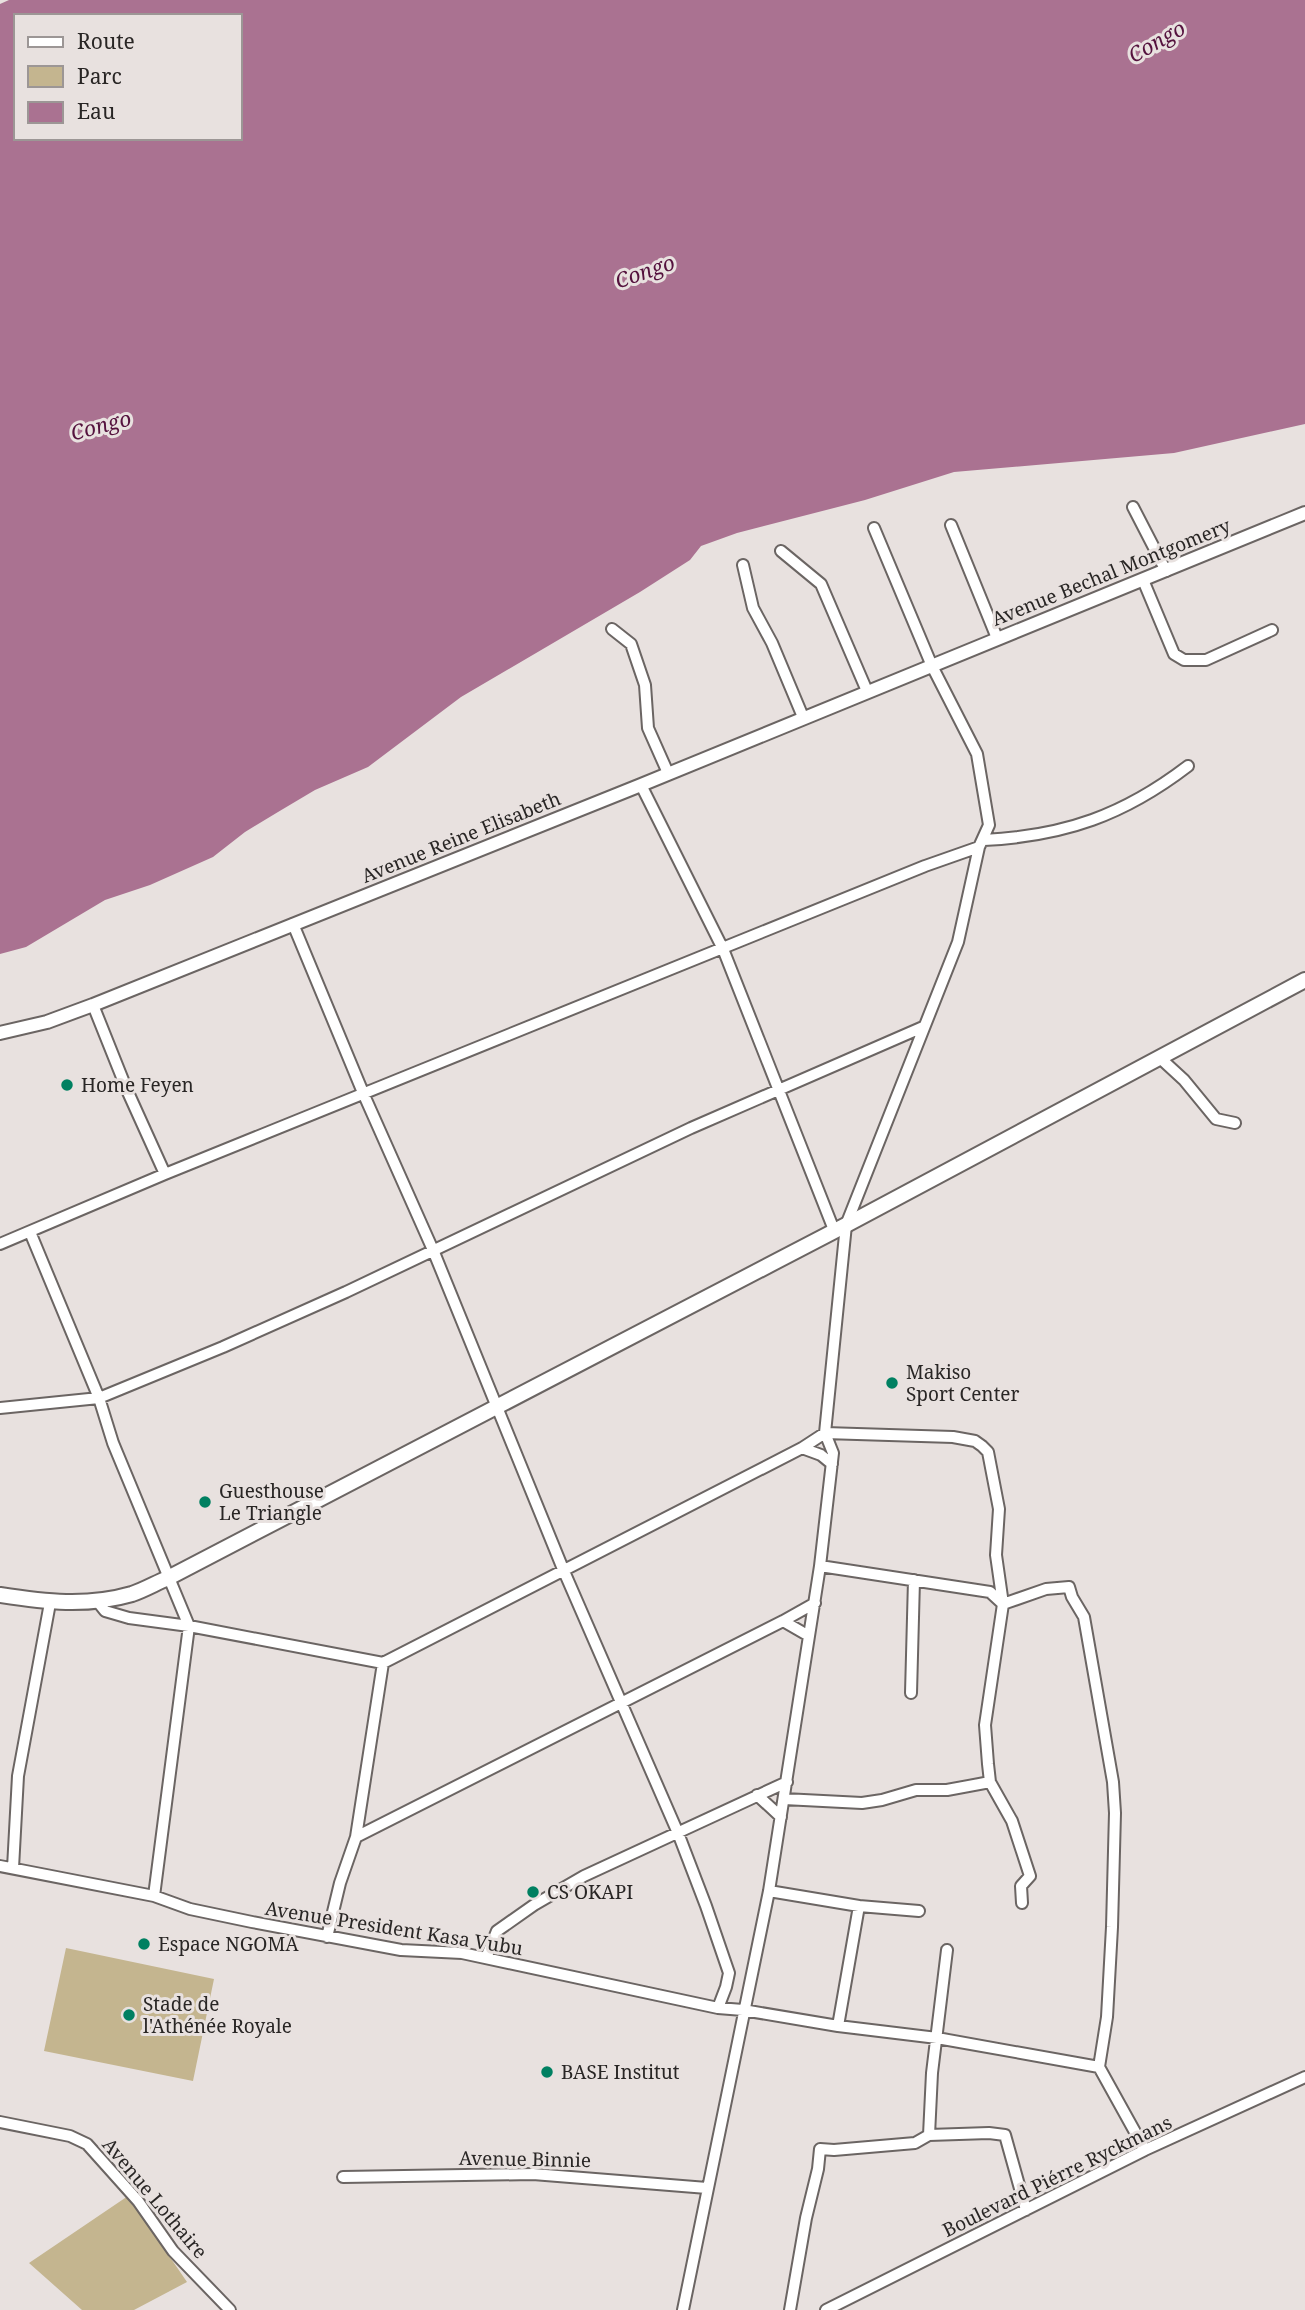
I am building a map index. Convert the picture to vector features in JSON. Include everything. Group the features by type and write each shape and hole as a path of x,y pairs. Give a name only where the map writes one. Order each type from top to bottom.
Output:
{"main road":[{"path":"0,1595 50,1603 97,1601 135,1593 168,1578 840,1227 1305,980"}],"street":[{"path":"1133,507 1166,571"},
{"name":"Avenue Bechal Montgomery","path":"932,666 1305,513"},
{"path":"951,525 997,638"},
{"path":"683,2310 769,1891 815,1603 833,1453 825,1433 840,1227 958,942 989,825 977,754 932,666 874,528"},
{"path":"781,551 821,584 867,691"},
{"path":"743,565 754,608 803,717"},
{"path":"1143,580 1174,654 1184,660 1206,660 1272,630"},
{"path":"612,629 631,644 645,685 648,728 668,773"},
{"name":"Avenue Reine Elisabeth","path":"0,1033 47,1022 93,1005 932,666"},
{"path":"0,1244 165,1174 925,866 982,844 1060,831 1102,818 1157,790 1188,766"},
{"path":"641,785 723,949 778,1089 840,1227"},
{"path":"293,924 364,1095 433,1250 563,1569 678,1833 729,1973 718,2008"},
{"path":"93,1005 165,1174"},
{"path":"0,1408 99,1398 223,1347 778,1089 923,1027"},
{"path":"1159,1057 1184,1080 1216,1119 1235,1123"},
{"path":"30,1232 189,1626 154,1896"},
{"path":"97,1601 105,1611 128,1618 189,1626 383,1663 802,1448 825,1433 953,1437 975,1441 982,1446 990,1460 999,1509 996,1555 1003,1604 985,1725 990,1782 1012,1821 1030,1876 1021,1886 1022,1903"},
{"path":"802,1448 821,1455 832,1464"},
{"path":"820,1566 990,1592 1003,1604"},
{"path":"911,1693 914,1580"},
{"path":"1003,1604 1046,1589 1069,1587 1084,1616 1092,1653 1115,1813 1107,2017 1099,2067 1145,2150"},
{"path":"13,1868 19,1776 50,1603"},
{"path":"356,1837 783,1622 815,1603"},
{"path":"783,1622 810,1636"},
{"path":"327,1937 340,1883 356,1837 383,1663"},
{"path":"486,1958 497,1931 534,1905 584,1877 787,1782"},
{"path":"784,1799 862,1803 916,1790 947,1790 990,1782"},
{"path":"757,1795 781,1817"},
{"name":"Avenue President Kasa Vubu","path":"0,1866 154,1896 190,1909 327,1937 401,1950 462,1953 718,2008 937,2038 1099,2067"},
{"path":"769,1891 859,1906 919,1911"},
{"path":"838,2026 859,1906"},
{"path":"929,2135 932,2073 947,1950"},
{"name":"Boulevard Piérre Ryckmans","path":"826,2310 1145,2150 1305,2077"},
{"name":"Avenue Lothaire","path":"0,2122 70,2136 88,2144 138,2201 173,2251 230,2310"},
{"path":"790,2310 820,2150 915,2143 929,2135 1005,2135 1026,2210"},
{"name":"Avenue Binnie","path":"342,2177 533,2174 707,2188"}],"green space":[{"name":"Stade de l'Athénée Royale","path":"66,1948 214,1979 193,2081 44,2051"},
{"path":"128,2196 187,2282 134,2310 82,2310 29,2263"}],"water":[{"name":"Congo","path":"9,0 1305,0 1305,424 1174,453 954,472 865,500 737,533 701,546 690,560 640,592 461,697 368,767 315,790 245,832 213,857 150,885 105,900 26,947 0,954 0,4"}],"place":[{"name":"Home Feyen","path":"67,1085"},
{"name":"Makiso Sport Center","path":"892,1383"},
{"name":"Guesthouse Le Triangle","path":"205,1502"},
{"name":"CS OKAPI","path":"533,1892"},
{"name":"Espace NGOMA","path":"144,1944"},
{"name":"Stade de l'Athénée Royale","path":"129,2015"},
{"name":"BASE Institut","path":"547,2072"}]}
